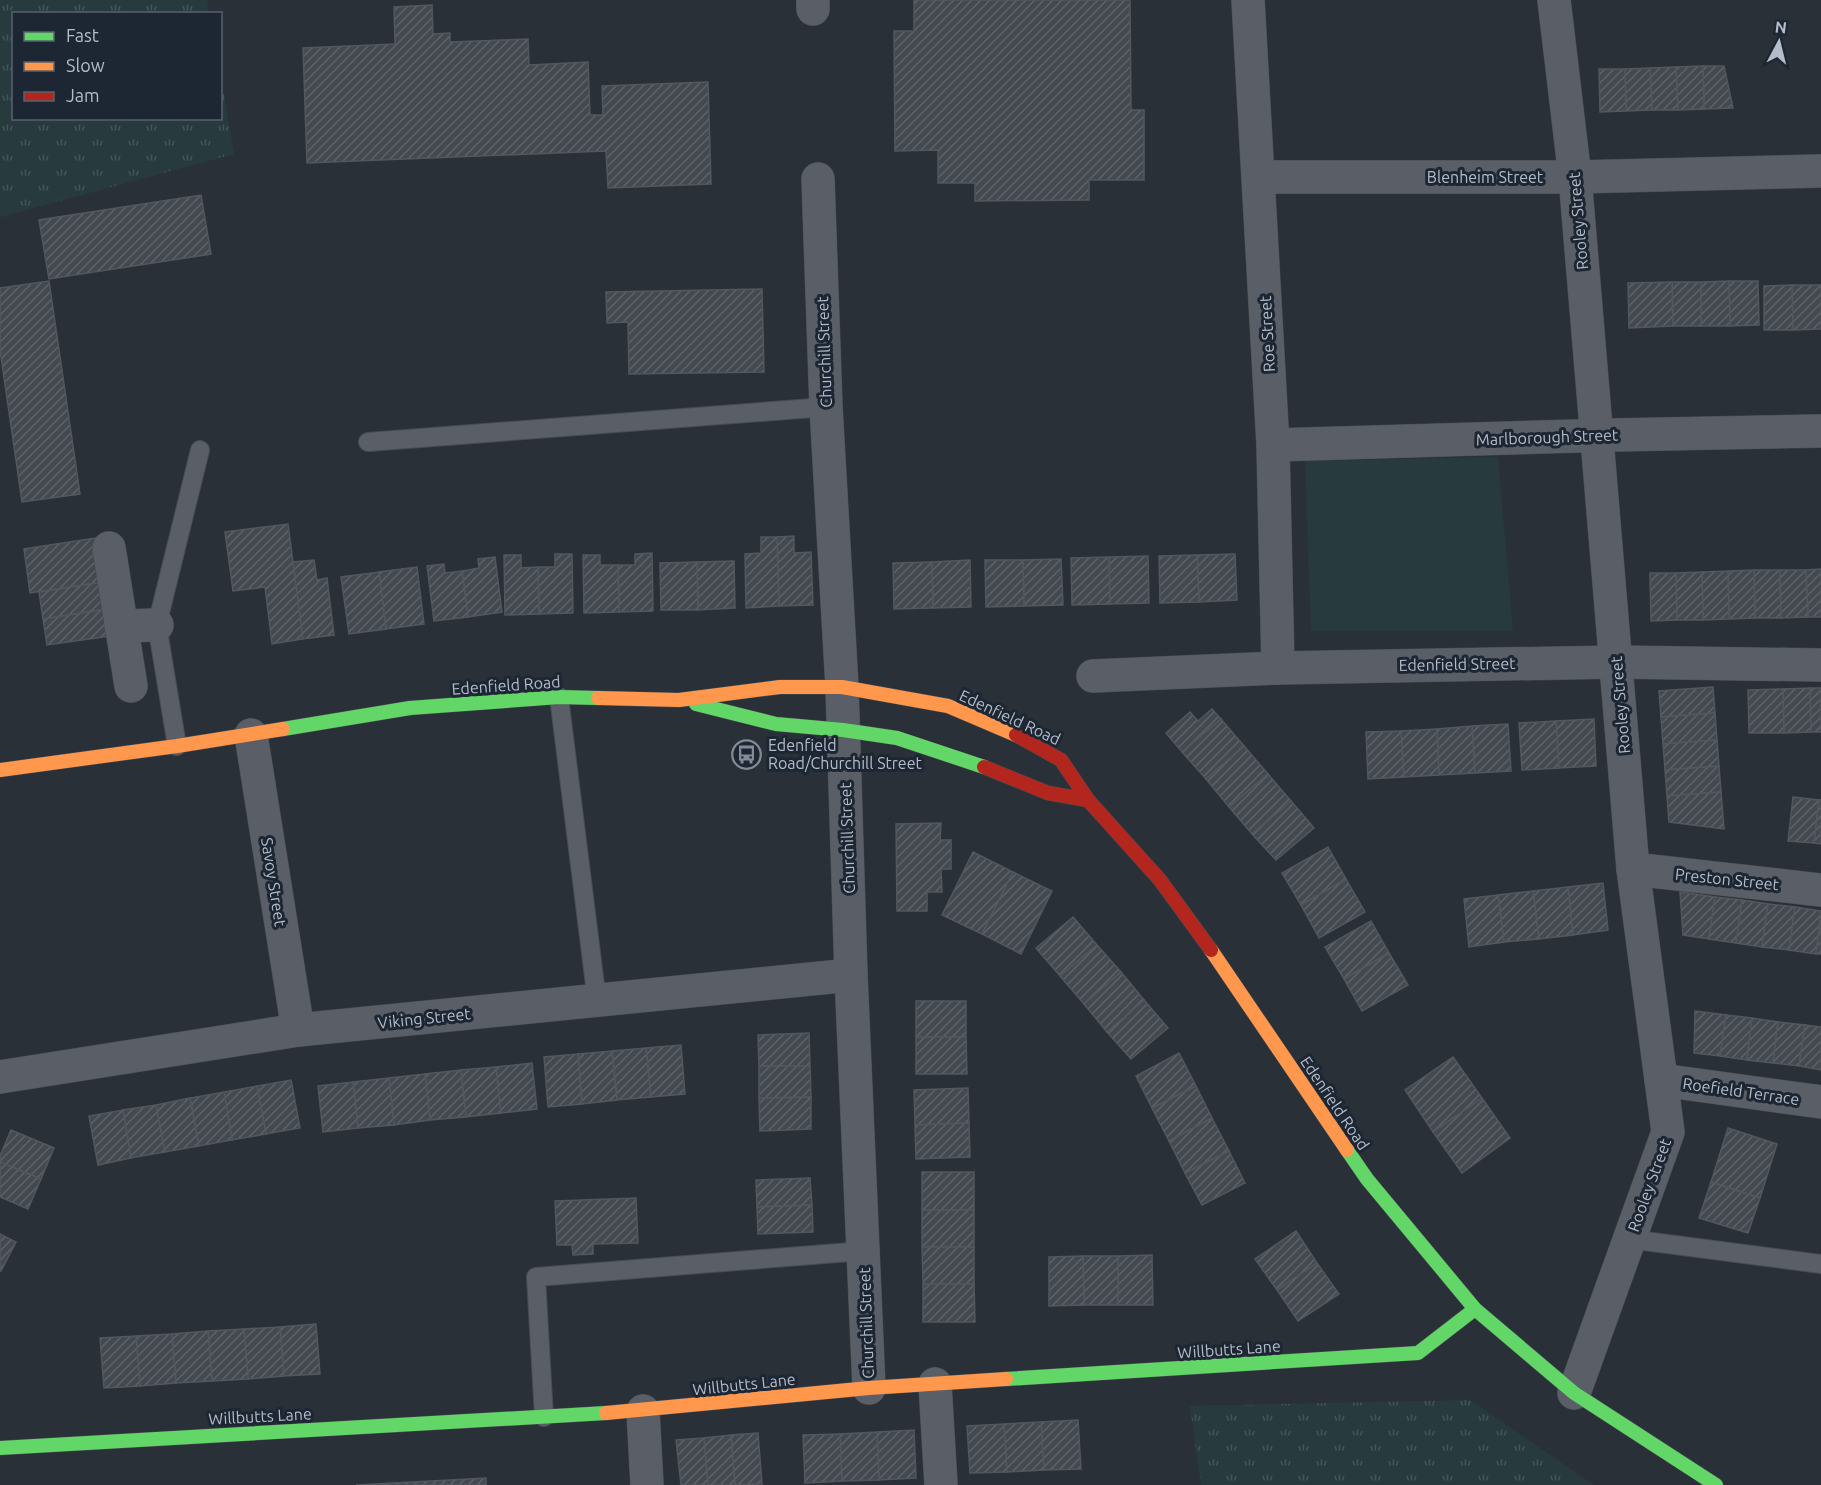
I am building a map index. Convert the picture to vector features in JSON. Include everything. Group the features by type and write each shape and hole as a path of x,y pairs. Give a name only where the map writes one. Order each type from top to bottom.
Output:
{"main road":[{"name":"Edenfield Road","path":"0,770 251,735 410,708 559,697 679,700 780,687 842,687 948,706 1017,736 1061,759 1088,800 1160,880 1214,954 1367,1179 1475,1309 1574,1393 1716,1485"},
{"path":"679,700 776,724 897,738 966,760 1048,794 1088,800"},
{"name":"Willbutts Lane","path":"0,1448 644,1411 935,1384 1418,1353 1475,1309"}],"street":[{"name":"Roe Street","path":"1248,0 1273,446 1278,668"},
{"name":"Rooley Street","path":"1554,0 1575,177 1633,869 1668,1132 1574,1393"},
{"name":"Blenheim Street","path":"1258,177 1575,177 1821,171"},
{"name":"Churchill Street","path":"818,179 825,407 842,687 851,975 869,1389"},
{"name":"Marlborough Street","path":"1273,446 1821,431"},
{"path":"110,548 130,686"},
{"path":"121,626 157,626"},
{"name":"Edenfield Street","path":"1094,676 1278,668 1617,662 1821,665"},
{"name":"Savoy Street","path":"251,735 298,1030"},
{"name":"Preston Street","path":"1633,869 1821,890"},
{"name":"Viking Street","path":"0,1077 298,1030 851,975"},
{"name":"Roefield Terrace","path":"1661,1080 1821,1102"},
{"path":"935,1384 941,1485"},
{"path":"644,1411 647,1485"}],"lane":[{"path":"368,442 825,407"},
{"path":"177,746 157,626 200,450"},
{"path":"559,697 597,1001"},
{"path":"1629,1239 1821,1264"},
{"path":"544,1416 536,1277 863,1251"}],"green space":[{"path":"0,0 207,0 209,12 12,12 12,120 222,120 222,83 234,154 0,217"},
{"path":"1498,457 1513,631 1311,631 1305,461"},
{"path":"1470,1400 1594,1485 1201,1485 1190,1406"}],"building":[{"path":"914,0 1130,0 1131,110 1144,110 1144,180 1089,180 1089,200 975,201 975,183 938,183 938,150 895,151 894,31 914,31"},
{"path":"432,5 433,34 450,33 450,42 528,39 529,65 588,62 590,115 603,115 602,86 708,82 711,184 608,188 606,151 307,163 303,48 395,44 394,7"},
{"path":"1703,66 1724,66 1733,108 1704,109"},
{"path":"1703,66 1704,109 1678,110 1676,67"},
{"path":"1676,67 1678,110 1652,110 1650,68"},
{"path":"1650,68 1652,110 1626,111 1625,69"},
{"path":"1599,69 1625,69 1626,111 1600,112"},
{"path":"201,195 211,254 49,279 39,220"},
{"path":"49,281 80,494 22,502 0,350 0,288"},
{"path":"1729,281 1758,281 1759,325 1730,326"},
{"path":"1729,281 1730,326 1701,326 1701,282"},
{"path":"1672,282 1701,282 1701,326 1673,326"},
{"path":"1672,282 1673,326 1629,328 1628,283"},
{"path":"1792,285 1821,285 1821,329 1793,330"},
{"path":"1792,285 1793,330 1764,330 1764,286"},
{"path":"762,289 764,372 629,374 628,322 607,323 606,292"},
{"path":"288,524 303,639 272,644 265,587 233,591 225,532"},
{"path":"794,536 794,553 811,552 813,605 779,606 777,537"},
{"path":"761,537 777,537 779,606 746,608 745,554 761,553"},
{"path":"95,538 102,582 30,593 24,549"},
{"path":"652,553 653,611 619,612 618,565 635,565 635,554"},
{"path":"555,554 572,554 573,613 539,614 538,567 555,567"},
{"path":"1235,554 1237,600 1199,602 1197,555"},
{"path":"504,555 521,555 521,568 538,567 539,614 505,615"},
{"path":"583,555 600,555 600,565 618,565 619,612 584,613"},
{"path":"1197,555 1199,602 1160,603 1159,556"},
{"path":"1148,556 1149,603 1110,604 1109,557"},
{"path":"495,557 502,612 468,617 462,571 479,568 478,559"},
{"path":"1109,557 1110,604 1072,605 1071,558"},
{"path":"1061,559 1063,605 1024,606 1023,560"},
{"path":"314,560 317,580 327,578 334,635 303,639 293,562"},
{"path":"970,560 971,607 933,608 932,562"},
{"path":"985,560 1023,560 1024,606 986,607"},
{"path":"734,561 735,608 698,610 697,562"},
{"path":"697,562 698,610 661,610 660,563"},
{"path":"932,562 933,608 894,609 893,563"},
{"path":"444,564 445,573 462,571 468,617 434,621 427,566"},
{"path":"417,567 424,624 386,629 379,572"},
{"path":"1821,569 1821,617 1808,617 1806,570"},
{"path":"1754,570 1780,570 1781,618 1755,618"},
{"path":"1754,570 1755,618 1729,619 1728,571"},
{"path":"1780,570 1806,570 1808,617 1781,618"},
{"path":"1728,571 1729,619 1703,620 1702,572"},
{"path":"379,572 386,629 349,634 341,577"},
{"path":"1702,572 1703,620 1677,620 1676,573"},
{"path":"1650,573 1676,573 1677,620 1651,621"},
{"path":"102,582 106,609 43,619 39,592"},
{"path":"106,609 110,636 47,645 43,619"},
{"path":"1713,687 1715,713 1661,717 1659,691"},
{"path":"1810,688 1821,688 1821,732 1811,732"},
{"path":"1810,688 1811,732 1784,733 1783,689"},
{"path":"1783,689 1784,733 1749,733 1748,690"},
{"path":"1212,709 1221,719 1182,752 1166,733 1190,712 1198,721"},
{"path":"1715,713 1717,740 1663,744 1661,717"},
{"path":"1221,719 1244,746 1206,779 1182,752"},
{"path":"1594,719 1596,766 1559,768 1556,721"},
{"path":"1556,721 1559,768 1522,770 1519,723"},
{"path":"1508,724 1511,771 1475,773 1472,726"},
{"path":"1472,726 1475,773 1439,775 1437,729"},
{"path":"1437,729 1439,775 1404,777 1401,731"},
{"path":"1401,731 1404,777 1368,779 1366,732"},
{"path":"1717,740 1719,766 1665,770 1663,744"},
{"path":"1244,746 1268,774 1229,807 1206,779"},
{"path":"1719,766 1721,792 1667,796 1665,770"},
{"path":"1268,774 1291,801 1252,834 1229,807"},
{"path":"1721,792 1724,829 1669,822 1667,796"},
{"path":"1793,797 1819,800 1814,843 1788,841"},
{"path":"1819,800 1821,800 1821,844 1814,843"},
{"path":"1291,801 1314,828 1276,860 1252,834"},
{"path":"941,823 940,840 951,840 951,869 941,869 942,892 927,892 927,911 897,911 896,824"},
{"path":"1328,847 1346,879 1301,905 1282,873"},
{"path":"973,852 1013,872 982,934 942,915"},
{"path":"1013,872 1052,891 1021,954 982,934"},
{"path":"1346,879 1365,912 1319,938 1301,905"},
{"path":"1603,883 1608,930 1573,935 1568,887"},
{"path":"1568,887 1573,935 1539,939 1533,891"},
{"path":"1533,891 1539,939 1504,942 1498,895"},
{"path":"1680,892 1715,897 1709,939 1683,935"},
{"path":"1498,895 1504,942 1469,947 1464,899"},
{"path":"1715,897 1742,900 1736,943 1709,939"},
{"path":"1742,900 1768,904 1762,947 1736,943"},
{"path":"1768,904 1795,907 1789,950 1762,947"},
{"path":"1795,907 1821,911 1816,954 1789,950"},
{"path":"1821,916 1821,954 1816,954"},
{"path":"1073,917 1097,945 1060,976 1036,948"},
{"path":"1371,921 1389,953 1344,979 1325,947"},
{"path":"1097,945 1121,972 1084,1004 1060,976"},
{"path":"1389,953 1408,985 1362,1011 1344,979"},
{"path":"1121,972 1144,1000 1107,1032 1084,1004"},
{"path":"1144,1000 1168,1028 1131,1059 1107,1032"},
{"path":"916,1001 966,1001 966,1037 916,1037"},
{"path":"1695,1011 1726,1015 1720,1056 1694,1053"},
{"path":"1726,1015 1752,1018 1747,1060 1720,1056"},
{"path":"1752,1018 1778,1022 1773,1063 1747,1060"},
{"path":"1778,1022 1805,1025 1799,1066 1773,1063"},
{"path":"1805,1025 1821,1027 1821,1070 1799,1066"},
{"path":"809,1033 810,1066 759,1066 758,1035"},
{"path":"916,1037 966,1037 967,1074 916,1074"},
{"path":"681,1045 685,1094 651,1097 646,1048"},
{"path":"646,1048 651,1097 617,1100 612,1051"},
{"path":"612,1051 617,1100 582,1104 578,1054"},
{"path":"1179,1053 1196,1086 1152,1108 1136,1076"},
{"path":"578,1054 582,1104 548,1107 544,1057"},
{"path":"1453,1057 1482,1098 1433,1132 1405,1090"},
{"path":"532,1063 537,1109 501,1113 496,1067"},
{"path":"759,1066 810,1066 811,1097 759,1098"},
{"path":"496,1067 501,1113 466,1117 461,1070"},
{"path":"461,1070 466,1117 430,1120 425,1074"},
{"path":"425,1074 430,1120 394,1125 389,1078"},
{"path":"389,1078 394,1125 358,1128 353,1082"},
{"path":"291,1080 300,1128 266,1134 257,1086"},
{"path":"353,1082 358,1128 323,1132 318,1086"},
{"path":"257,1086 266,1134 232,1140 224,1092"},
{"path":"1196,1086 1212,1118 1169,1141 1152,1108"},
{"path":"968,1088 969,1123 915,1125 914,1090"},
{"path":"224,1092 232,1140 199,1146 190,1098"},
{"path":"811,1097 811,1129 760,1131 759,1098"},
{"path":"190,1098 199,1146 165,1152 156,1105"},
{"path":"1482,1098 1510,1138 1462,1173 1433,1132"},
{"path":"156,1105 165,1152 131,1158 123,1110"},
{"path":"123,1110 131,1158 98,1165 89,1116"},
{"path":"1212,1118 1229,1151 1185,1173 1169,1141"},
{"path":"969,1123 970,1157 916,1159 915,1125"},
{"path":"1728,1128 1777,1144 1760,1198 1711,1182"},
{"path":"11,1130 54,1148 41,1179 0,1162 0,1156"},
{"path":"1229,1151 1245,1183 1202,1205 1185,1173"},
{"path":"0,1162 41,1179 28,1209 0,1197"},
{"path":"922,1172 974,1172 974,1210 922,1210"},
{"path":"810,1178 812,1205 757,1207 756,1180"},
{"path":"1711,1182 1760,1198 1748,1233 1699,1218"},
{"path":"636,1198 638,1243 593,1244 593,1254 573,1255 572,1245 557,1245 555,1201"},
{"path":"812,1205 813,1232 758,1234 757,1207"},
{"path":"922,1210 974,1210 974,1247 922,1247"},
{"path":"1296,1231 1317,1263 1277,1290 1255,1259"},
{"path":"0,1234 16,1242 1,1271 0,1271"},
{"path":"922,1247 974,1247 974,1284 923,1284"},
{"path":"1152,1255 1153,1305 1118,1305 1118,1256"},
{"path":"1083,1256 1118,1256 1118,1305 1084,1305"},
{"path":"1083,1256 1084,1305 1049,1306 1049,1257"},
{"path":"1317,1263 1339,1294 1298,1321 1277,1290"},
{"path":"923,1284 974,1284 975,1322 923,1322"},
{"path":"316,1324 320,1374 284,1376 280,1327"},
{"path":"280,1327 284,1376 248,1379 244,1329"},
{"path":"244,1329 248,1379 212,1381 208,1331"},
{"path":"208,1331 212,1381 176,1383 172,1334"},
{"path":"172,1334 176,1383 140,1386 136,1336"},
{"path":"136,1336 140,1386 104,1388 100,1338"},
{"path":"1078,1420 1081,1469 1044,1470 1041,1422"},
{"path":"1041,1422 1044,1470 1007,1472 1004,1424"},
{"path":"1004,1424 1007,1472 970,1473 967,1426"},
{"path":"914,1430 916,1478 879,1480 877,1432"},
{"path":"877,1432 879,1480 842,1481 840,1434"},
{"path":"758,1433 762,1484 735,1485 731,1435"},
{"path":"840,1434 842,1481 805,1483 803,1435"},
{"path":"731,1435 735,1485 708,1485 704,1438"},
{"path":"704,1438 708,1485 681,1485 676,1440"},
{"path":"486,1478 486,1485 356,1485"}],"traffic: fast":[{"path":"283,729 410,708 559,697 598,698"},
{"path":"696,704 776,724 897,738 984,767"},
{"path":"1347,1150 1367,1179 1475,1309 1574,1393 1716,1485"},
{"path":"1006,1379 1418,1353 1475,1309"},
{"path":"0,1448 606,1413"}],"traffic: slow":[{"path":"598,698 679,700 780,687 842,687 948,706 1016,735"},
{"path":"0,770 283,729"},
{"path":"1211,950 1347,1150"},
{"path":"606,1413 869,1388 1006,1379"}],"traffic: jam":[{"path":"1016,735 1061,760 1088,800 1160,880 1211,950"},
{"path":"984,767 1048,793 1088,800"}],"place":[{"name":"Edenfield Road/Churchill Street","path":"747,754"}]}
